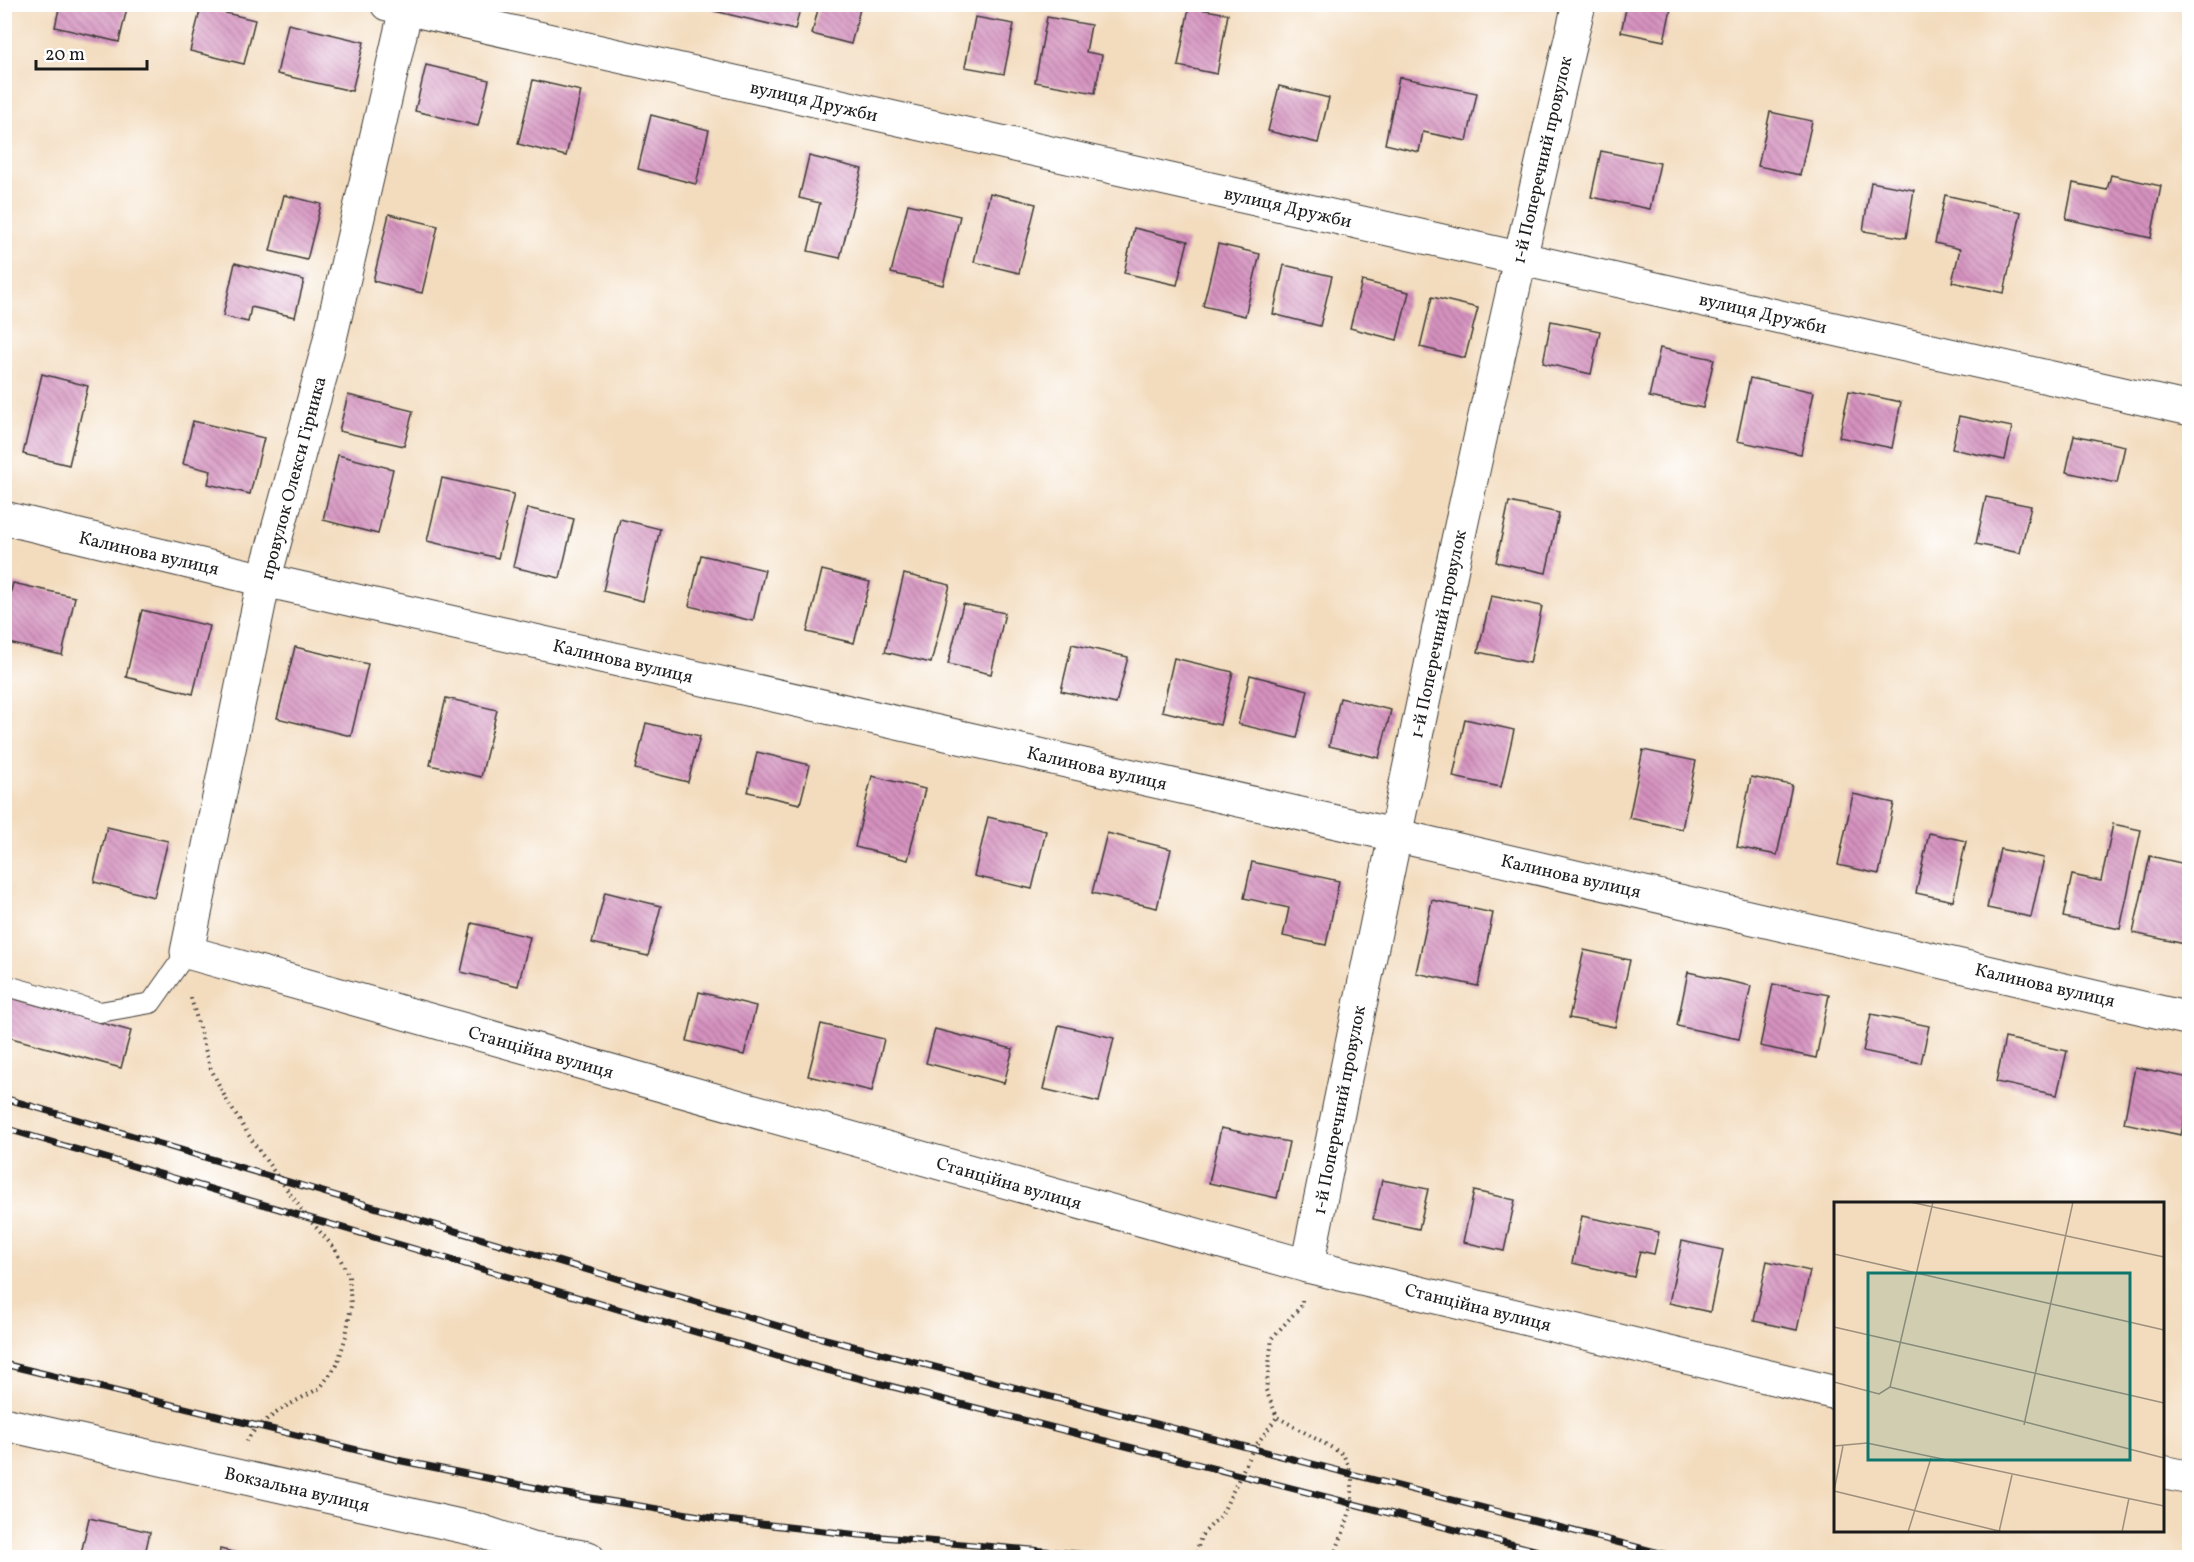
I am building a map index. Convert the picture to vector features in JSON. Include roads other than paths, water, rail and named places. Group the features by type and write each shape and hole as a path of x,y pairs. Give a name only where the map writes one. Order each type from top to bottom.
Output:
{"street":[{"name":"1-й Поперечний провулок","path":"1307,1266 1394,835 1519,258 1579,4"},
{"name":"вулиця Дружби","path":"400,6 2190,410"},
{"name":"провулок Олекси Гірника","path":"187,952 264,580 327,352 400,6"},
{"name":"Калинова вулиця","path":"4,518 264,580 1394,835 2190,1019"},
{"name":"Станційна вулиця","path":"187,952 1307,1266 1834,1393"},
{"name":"Вокзальна вулиця","path":"4,1424 474,1529 530,1552 588,1557"},
{"path":"2164,1472 2190,1478"}],"lane":[{"path":"4,985 100,1012 151,1003 187,952"}],"railway":[{"path":"4,1098 802,1333 1679,1558"},
{"path":"4,1128 811,1366 1566,1558"},
{"path":"4,1364 402,1461 561,1493 718,1519 859,1535 1124,1558"}]}
